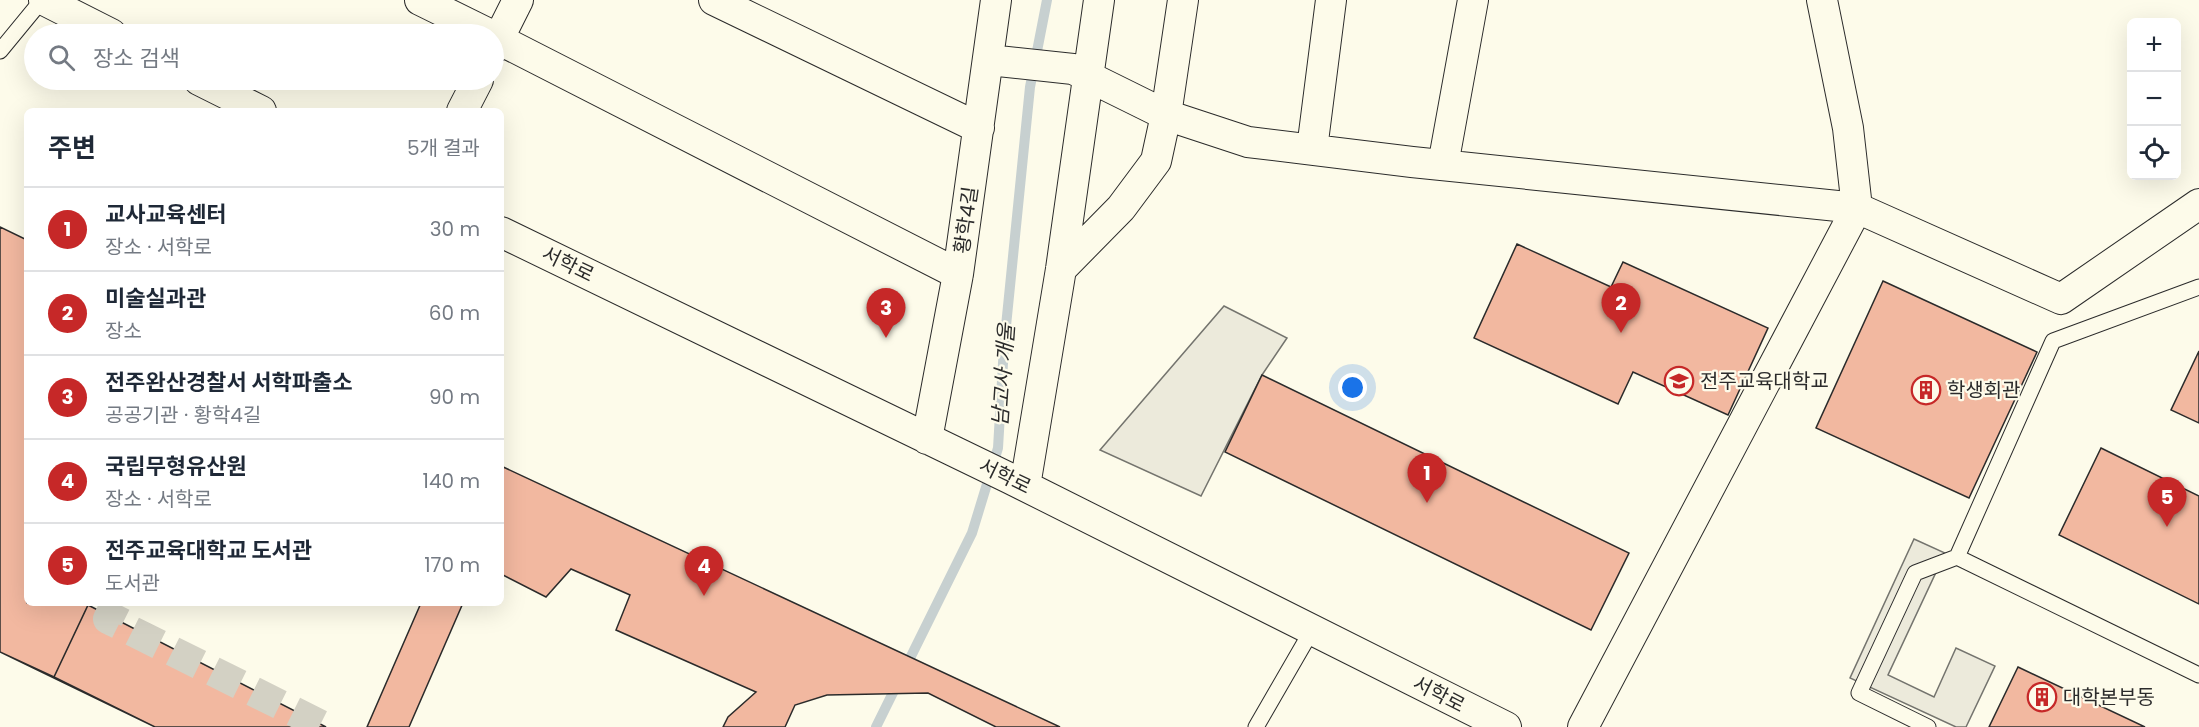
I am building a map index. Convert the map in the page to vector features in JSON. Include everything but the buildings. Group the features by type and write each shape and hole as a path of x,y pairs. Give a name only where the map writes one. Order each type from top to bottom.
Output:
{"street":[{"path":"43,0 91,24"},
{"path":"420,0 464,24"},
{"path":"503,24 518,0"},
{"path":"714,0 979,128"},
{"name":"황학4길","path":"927,439 958,274 979,128 1001,60 996,0"},
{"path":"1017,482 1061,269 1099,0"},
{"path":"1061,269 1121,208 1156,161 1166,115 1183,0"},
{"path":"1312,149 1331,0"},
{"path":"1443,165 1473,0"},
{"path":"1583,727 1857,208 1848,128 1822,0"},
{"path":"504,46 958,274"},
{"path":"1001,60 1073,69 1166,115 1248,142 1443,165 1857,208 2061,300 2199,204"},
{"path":"219,90 255,108"},
{"path":"464,108 473,90"},
{"name":"서학로","path":"504,233 1017,482 1506,727"}],"lane":[{"path":"0,51 43,0"},
{"path":"1928,727 1859,693 1915,573 1957,557 2053,341 2199,287"},
{"path":"1957,557 2199,675"},
{"path":"1256,727 1312,630"}],"shaded area":[{"path":"1224,306 1287,338 1262,375 1201,496 1100,450"},
{"path":"1914,539 1945,553 1888,675 1934,697 1956,648 1995,666 1966,727 1956,727 1850,678"}],"waterway":[{"name":"남고사 개울","path":"876,727 972,533 998,448 1004,346 1030,87 1047,0"}],"tunnel":[{"path":"114,606 108,619 325,727"}],"place":[{"name":"미술실과관","path":"1621,333"},
{"name":"전주완산경찰서 서학파출소","path":"886,338"},
{"name":"전주교육대학교","path":"1679,381"},
{"name":"학생회관","path":"1926,390"},
{"name":"교사교육센터","path":"1427,503"},
{"name":"전주교육대학교 도서관","path":"2167,527"},
{"name":"국립무형유산원","path":"704,596"},
{"name":"대학본부동","path":"2042,697"}]}
